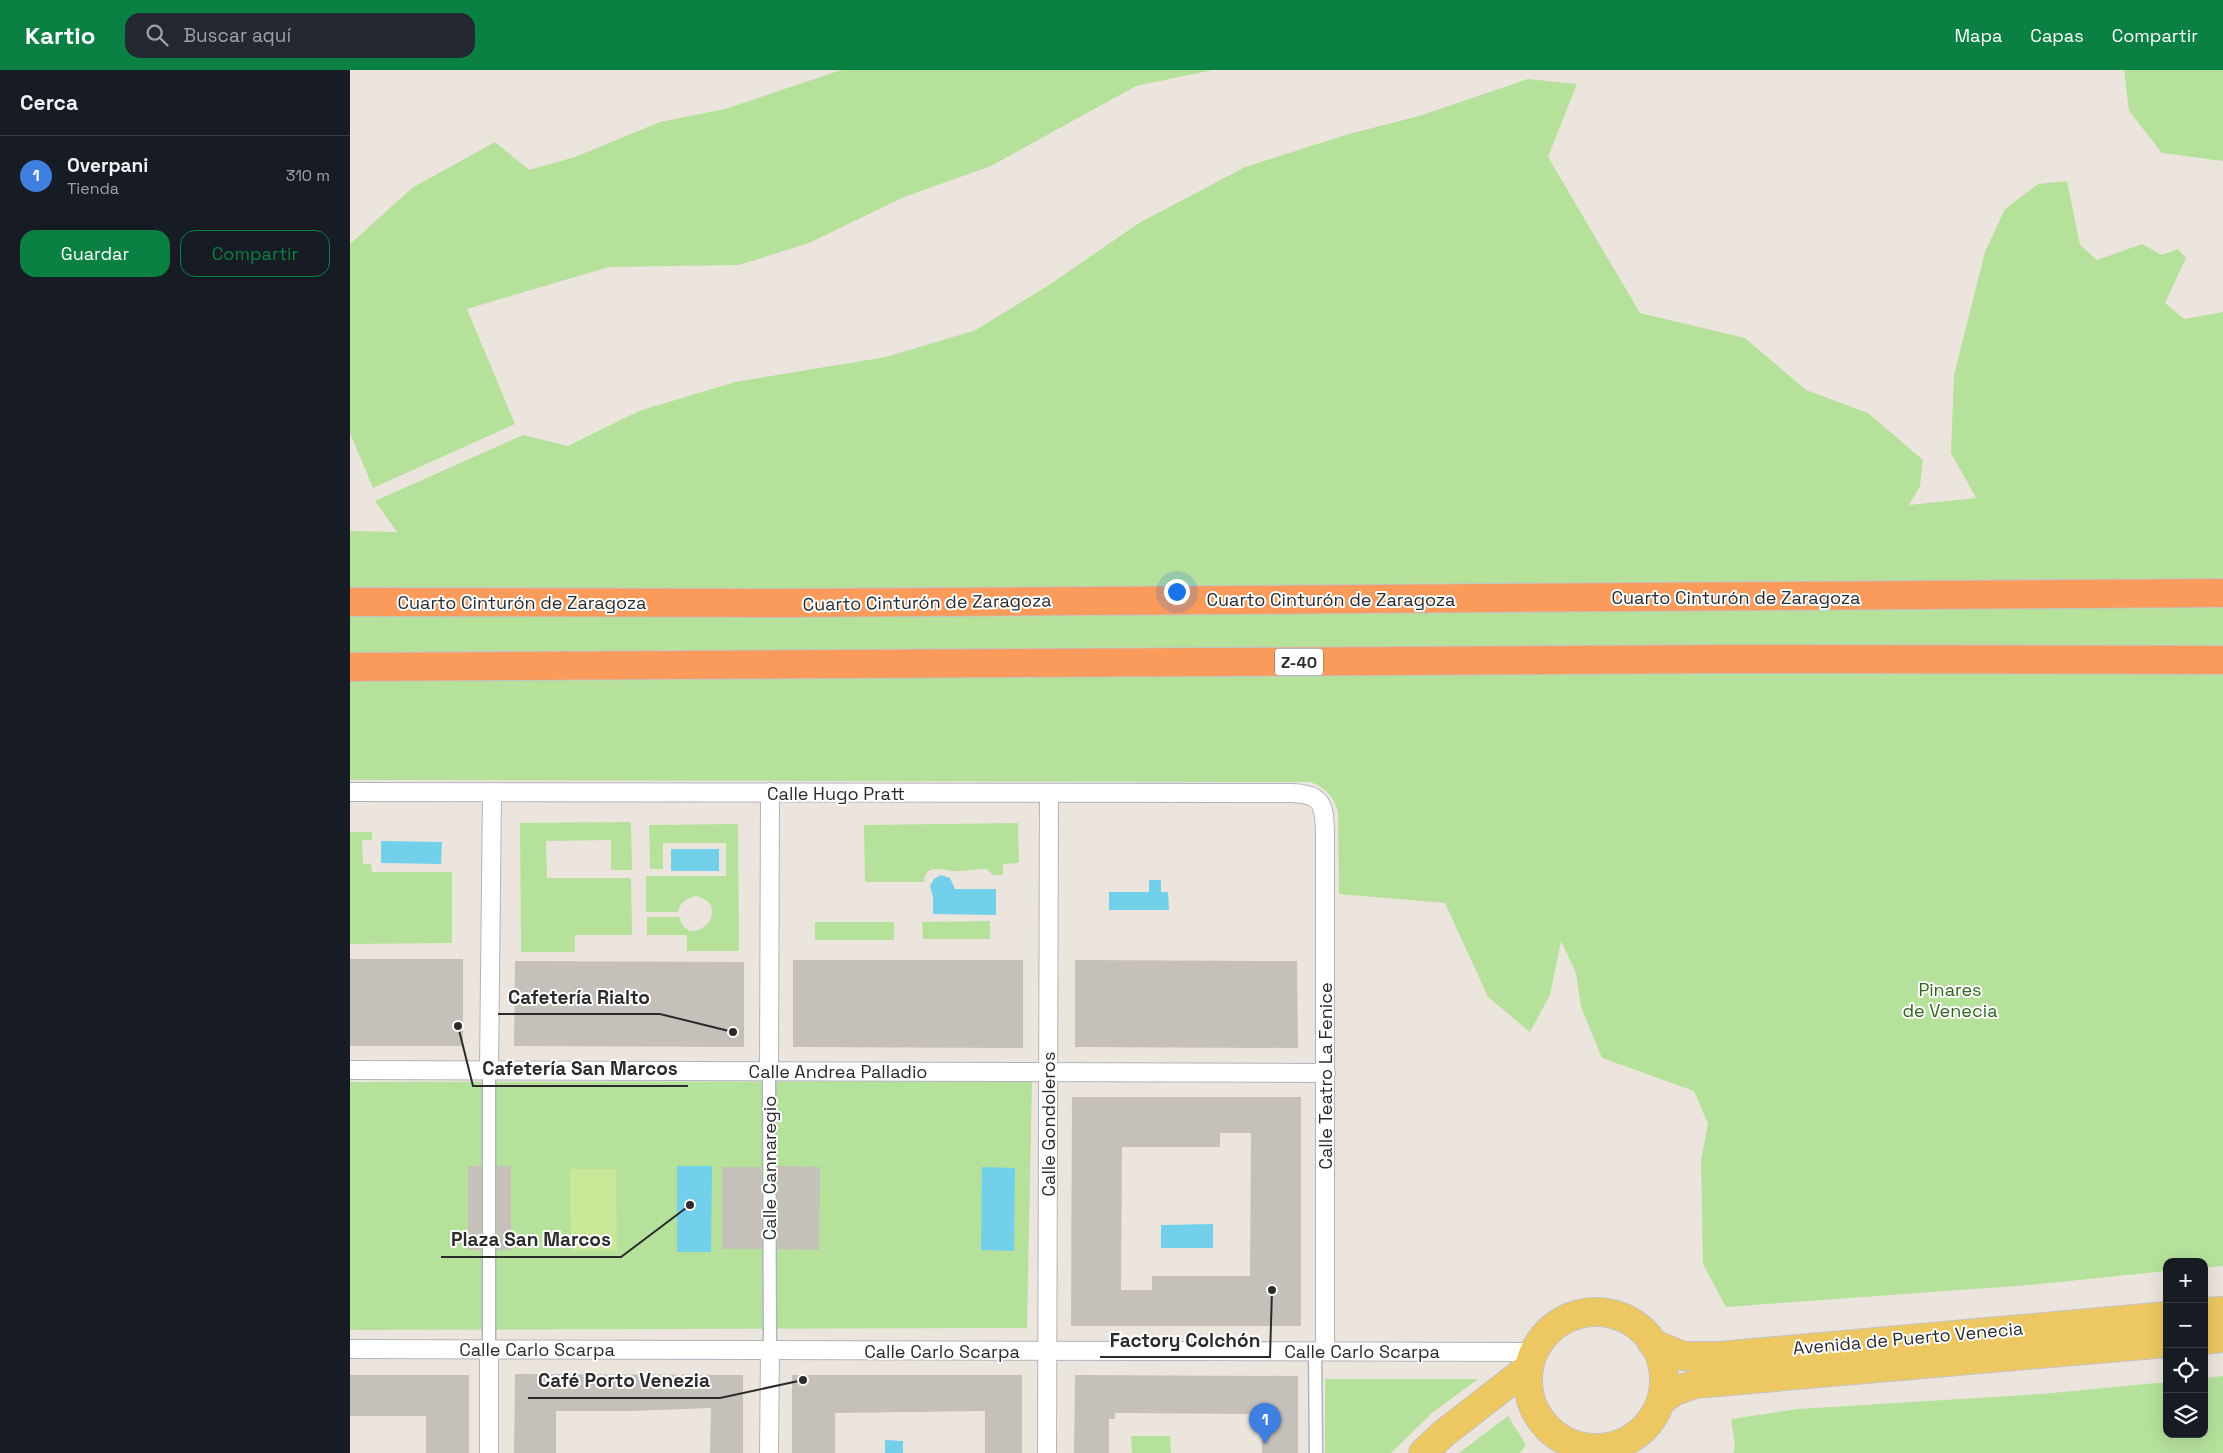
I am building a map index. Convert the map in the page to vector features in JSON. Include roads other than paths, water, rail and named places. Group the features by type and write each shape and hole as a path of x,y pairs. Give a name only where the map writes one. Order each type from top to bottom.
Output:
{"highway":[{"name":"Cuarto Cinturón de Zaragoza","path":"350,602 788,603 2223,593"},
{"name":"Z-40","path":"362,667 1724,659 2223,660"}],"main road":[{"path":"2208,1312 2223,1311"},
{"path":"1423,1453 1531,1360 1549,1330 1563,1320 1578,1314 1595,1312 1611,1314 1627,1319 1640,1329 1652,1343 1660,1359 1664,1379 1662,1400 1652,1417 1640,1431 1625,1441 1607,1447 1563,1448 1554,1433 1541,1419 1532,1402 1528,1383 1531,1360"},
{"name":"Avenida de Puerto Venecia","path":"1652,1343 1683,1356 1719,1356 2163,1316"},
{"path":"2208,1340 2223,1338"},
{"name":"Avenida de Puerto Venecia","path":"1662,1400 1675,1391 1695,1384 2163,1343"}],"street":[{"name":"Calle Hugo Pratt","path":"350,792 1308,794 1319,802"},
{"path":"489,1453 492,792"},
{"name":"Calle Cannaregio","path":"769,1453 770,792"},
{"name":"Calle Gondoleros","path":"1047,1453 1049,794"},
{"name":"Calle Teatro La Fenice","path":"1316,1453 1326,1072 1324,810 1319,802"},
{"name":"Calle Andrea Palladio","path":"350,1070 1326,1072"},
{"name":"Calle Carlo Scarpa","path":"350,1349 1047,1352 1320,1351 1531,1360"}],"water":[{"path":"381,841 442,842 441,864 381,863"},
{"path":"671,849 719,849 719,871 671,871"},
{"path":"941,875 950,878 955,889 996,889 996,915 933,914 933,897 930,886 934,879"},
{"path":"1149,880 1161,880 1161,892 1168,892 1169,910 1109,910 1109,892 1149,892"},
{"path":"677,1166 712,1166 711,1252 677,1252"},
{"path":"982,1167 1015,1168 1014,1251 981,1250"},
{"path":"1213,1224 1213,1248 1161,1248 1161,1225"},
{"path":"885,1440 903,1441 903,1453 885,1453"}],"place":[{"name":"Cafetería San Marcos","path":"458,1026"},
{"name":"Cafetería Rialto","path":"733,1032"},
{"name":"Plaza San Marcos","path":"690,1205"},
{"name":"Factory Colchón","path":"1272,1290"},
{"name":"Café Porto Venezia","path":"803,1380"},
{"name":"Overpani","path":"1265,1444"}],"park label":[{"name":"Pinares de Venecia","path":"1950,1000"}]}
